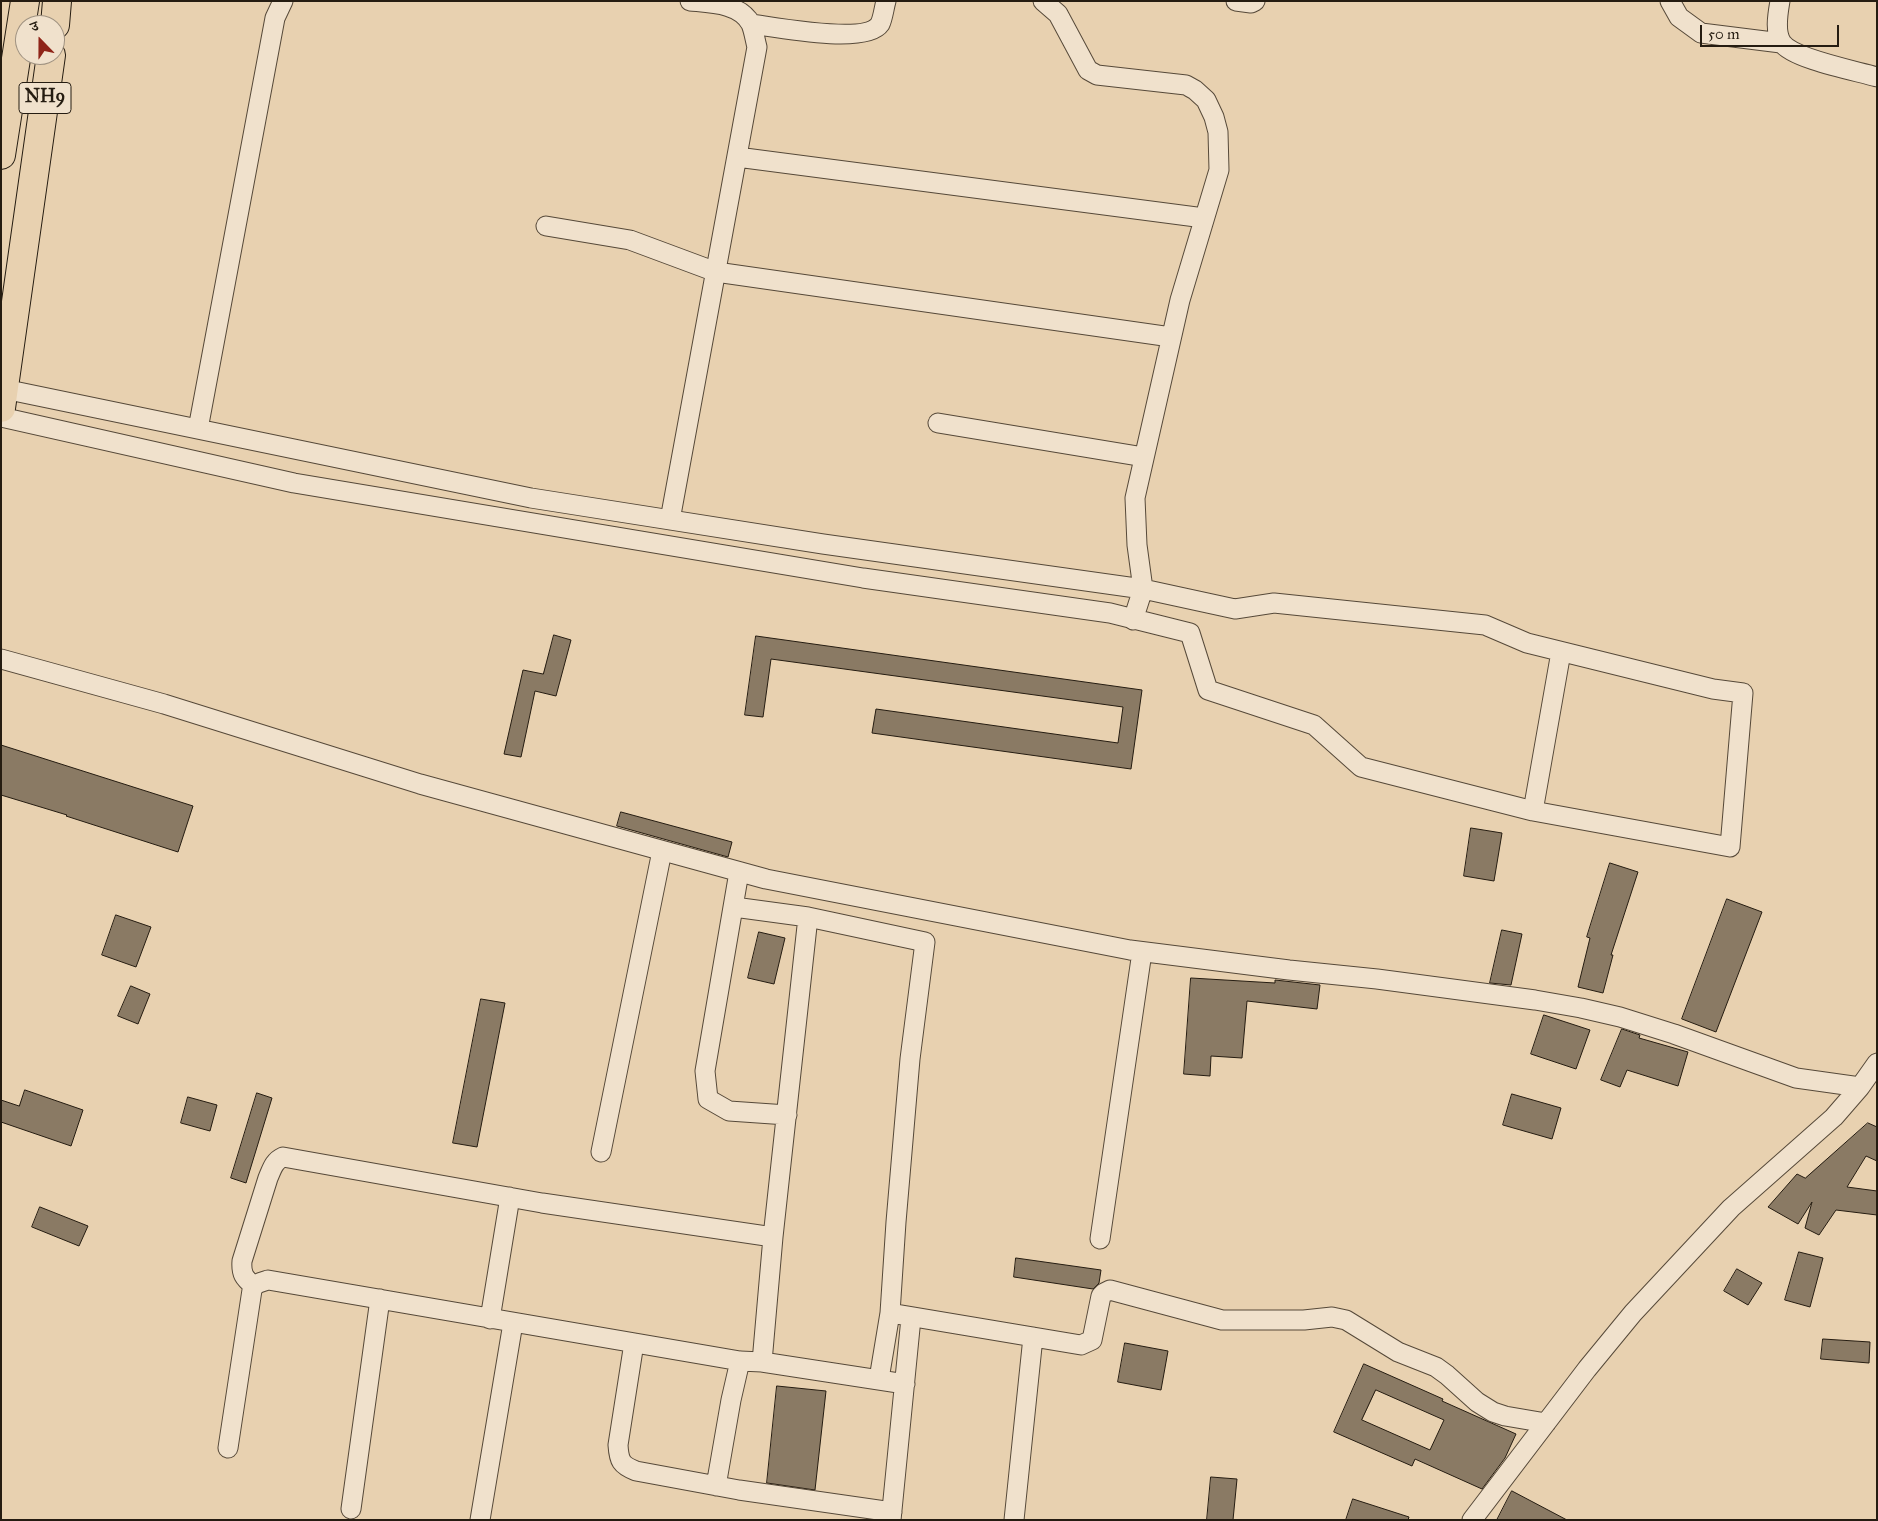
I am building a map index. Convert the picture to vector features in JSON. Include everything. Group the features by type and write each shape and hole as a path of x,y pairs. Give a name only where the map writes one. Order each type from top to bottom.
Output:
{"highway":[{"path":"1,155 25,1"},
{"path":"56,15 58,1"},
{"name":"NH9","path":"3,399 50,65"}],"street":[{"path":"198,429 275,18 283,1"},
{"path":"670,520 757,47 751,24 742,14 724,5 690,1"},
{"path":"751,24 832,35 858,34 872,29 879,24 886,1"},
{"path":"1043,1 1058,14 1088,70 1097,75 1186,85 1206,100 1214,117 1218,132 1219,170 1180,300 1135,498 1137,545 1143,589 1133,620"},
{"path":"1236,1 1251,3 1255,1"},
{"path":"1670,1 1678,17 1701,32 1781,43 1796,54 1877,77"},
{"path":"1780,1 1778,31 1781,43"},
{"path":"737,156 1204,218"},
{"path":"546,226 630,240 716,272 1171,337"},
{"path":"1,417 294,483 333,490 863,578 1110,613 1190,633 1208,690 1314,725 1361,767 1533,811 1730,846 1743,693 1713,689 1527,644 1485,625 1274,603 1235,609 1143,589 823,544 530,498 198,429 3,399"},
{"path":"938,423 1144,457"},
{"path":"213,465 221,434"},
{"path":"1533,811 1561,652"},
{"path":"1,659 164,704 420,784 774,881 1142,952 1377,979 1509,996 1581,1008 1620,1017 1674,1034 1796,1078 1860,1087"},
{"path":"601,1152 662,851"},
{"path":"740,872 705,1071 708,1099 729,1111 786,1115"},
{"path":"734,907 808,918 925,942 910,1059 890,1313 880,1379"},
{"path":"762,1362 773,1237 808,918"},
{"path":"1100,1239 1142,952"},
{"path":"1472,1520 1633,1313 1730,1208 1793,1155 1834,1116 1860,1087 1877,1063"},
{"path":"254,1286 243,1277 241,1270 242,1261 268,1178 278,1159 283,1157 292,1157 510,1197 773,1237"},
{"path":"490,1319 510,1197"},
{"path":"228,1448 248,1307 254,1286 258,1282 268,1280 740,1361 762,1362 905,1384"},
{"path":"890,1313 1033,1338 1081,1344 1088,1343 1094,1335 1101,1296 1104,1292 1110,1290 1227,1321 1339,1318 1398,1352 1436,1367 1477,1402 1493,1412 1546,1423"},
{"path":"351,1510 380,1299"},
{"path":"634,1343 618,1445 619,1457 624,1466 636,1471 716,1486 891,1516 911,1318"},
{"path":"480,1520 513,1323"},
{"path":"1014,1520 1033,1338"},
{"path":"716,1486 740,1361"}],"building":[{"path":"554,635 571,640 556,696 535,691 521,757 504,754 523,670 543,674"},
{"path":"756,636 1142,690 1131,769 872,733 876,709 1118,743 1123,707 771,659 763,717 745,715"},
{"path":"1,745 193,806 178,852 1,795"},
{"path":"621,812 732,842 728,857 617,826"},
{"path":"1471,828 1502,833 1494,881 1464,876"},
{"path":"1610,863 1638,872 1611,955 1613,955 1603,993 1578,987 1590,938 1587,937"},
{"path":"1727,899 1762,912 1716,1032 1682,1019"},
{"path":"116,915 151,927 136,967 102,955"},
{"path":"1502,930 1522,934 1511,985 1490,983"},
{"path":"759,932 785,938 774,984 748,978"},
{"path":"1191,978 1275,983 1275,980 1320,985 1317,1009 1247,1001 1242,1058 1211,1056 1210,1076 1184,1074"},
{"path":"131,986 150,994 138,1024 118,1016"},
{"path":"481,999 505,1003 477,1147 453,1143"},
{"path":"1544,1015 1590,1030 1576,1069 1531,1054"},
{"path":"1622,1029 1640,1035 1639,1038 1688,1052 1678,1086 1627,1070 1620,1087 1601,1080"},
{"path":"25,1090 83,1110 71,1146 1,1122 1,1100 19,1106"},
{"path":"257,1093 272,1098 246,1183 231,1178"},
{"path":"1512,1094 1561,1108 1552,1139 1503,1125"},
{"path":"188,1097 217,1105 210,1131 181,1123"},
{"path":"1868,1123 1877,1127 1877,1161 1866,1156 1847,1187 1877,1191 1877,1215 1836,1210 1819,1235 1805,1228 1812,1202 1798,1224 1768,1207 1797,1174 1805,1178"},
{"path":"40,1207 88,1226 79,1246 32,1227"},
{"path":"1799,1252 1823,1258 1810,1307 1785,1300"},
{"path":"1016,1258 1101,1270 1099,1283 1093,1289 1014,1277"},
{"path":"1737,1269 1762,1283 1748,1305 1724,1291"},
{"path":"1823,1339 1870,1342 1869,1363 1821,1359"},
{"path":"1125,1343 1168,1351 1161,1390 1118,1382"},
{"path":"1364,1364 1516,1434 1505,1458 1482,1489 1415,1459 1412,1466 1334,1432","holes":["1376,1390 1444,1420 1430,1450 1362,1420"]},
{"path":"777,1386 826,1391 815,1490 767,1483"},
{"path":"1211,1477 1237,1479 1233,1520 1207,1520"},
{"path":"1512,1491 1567,1520 1497,1520"},
{"path":"1353,1499 1409,1517 1408,1520 1346,1520"}]}
